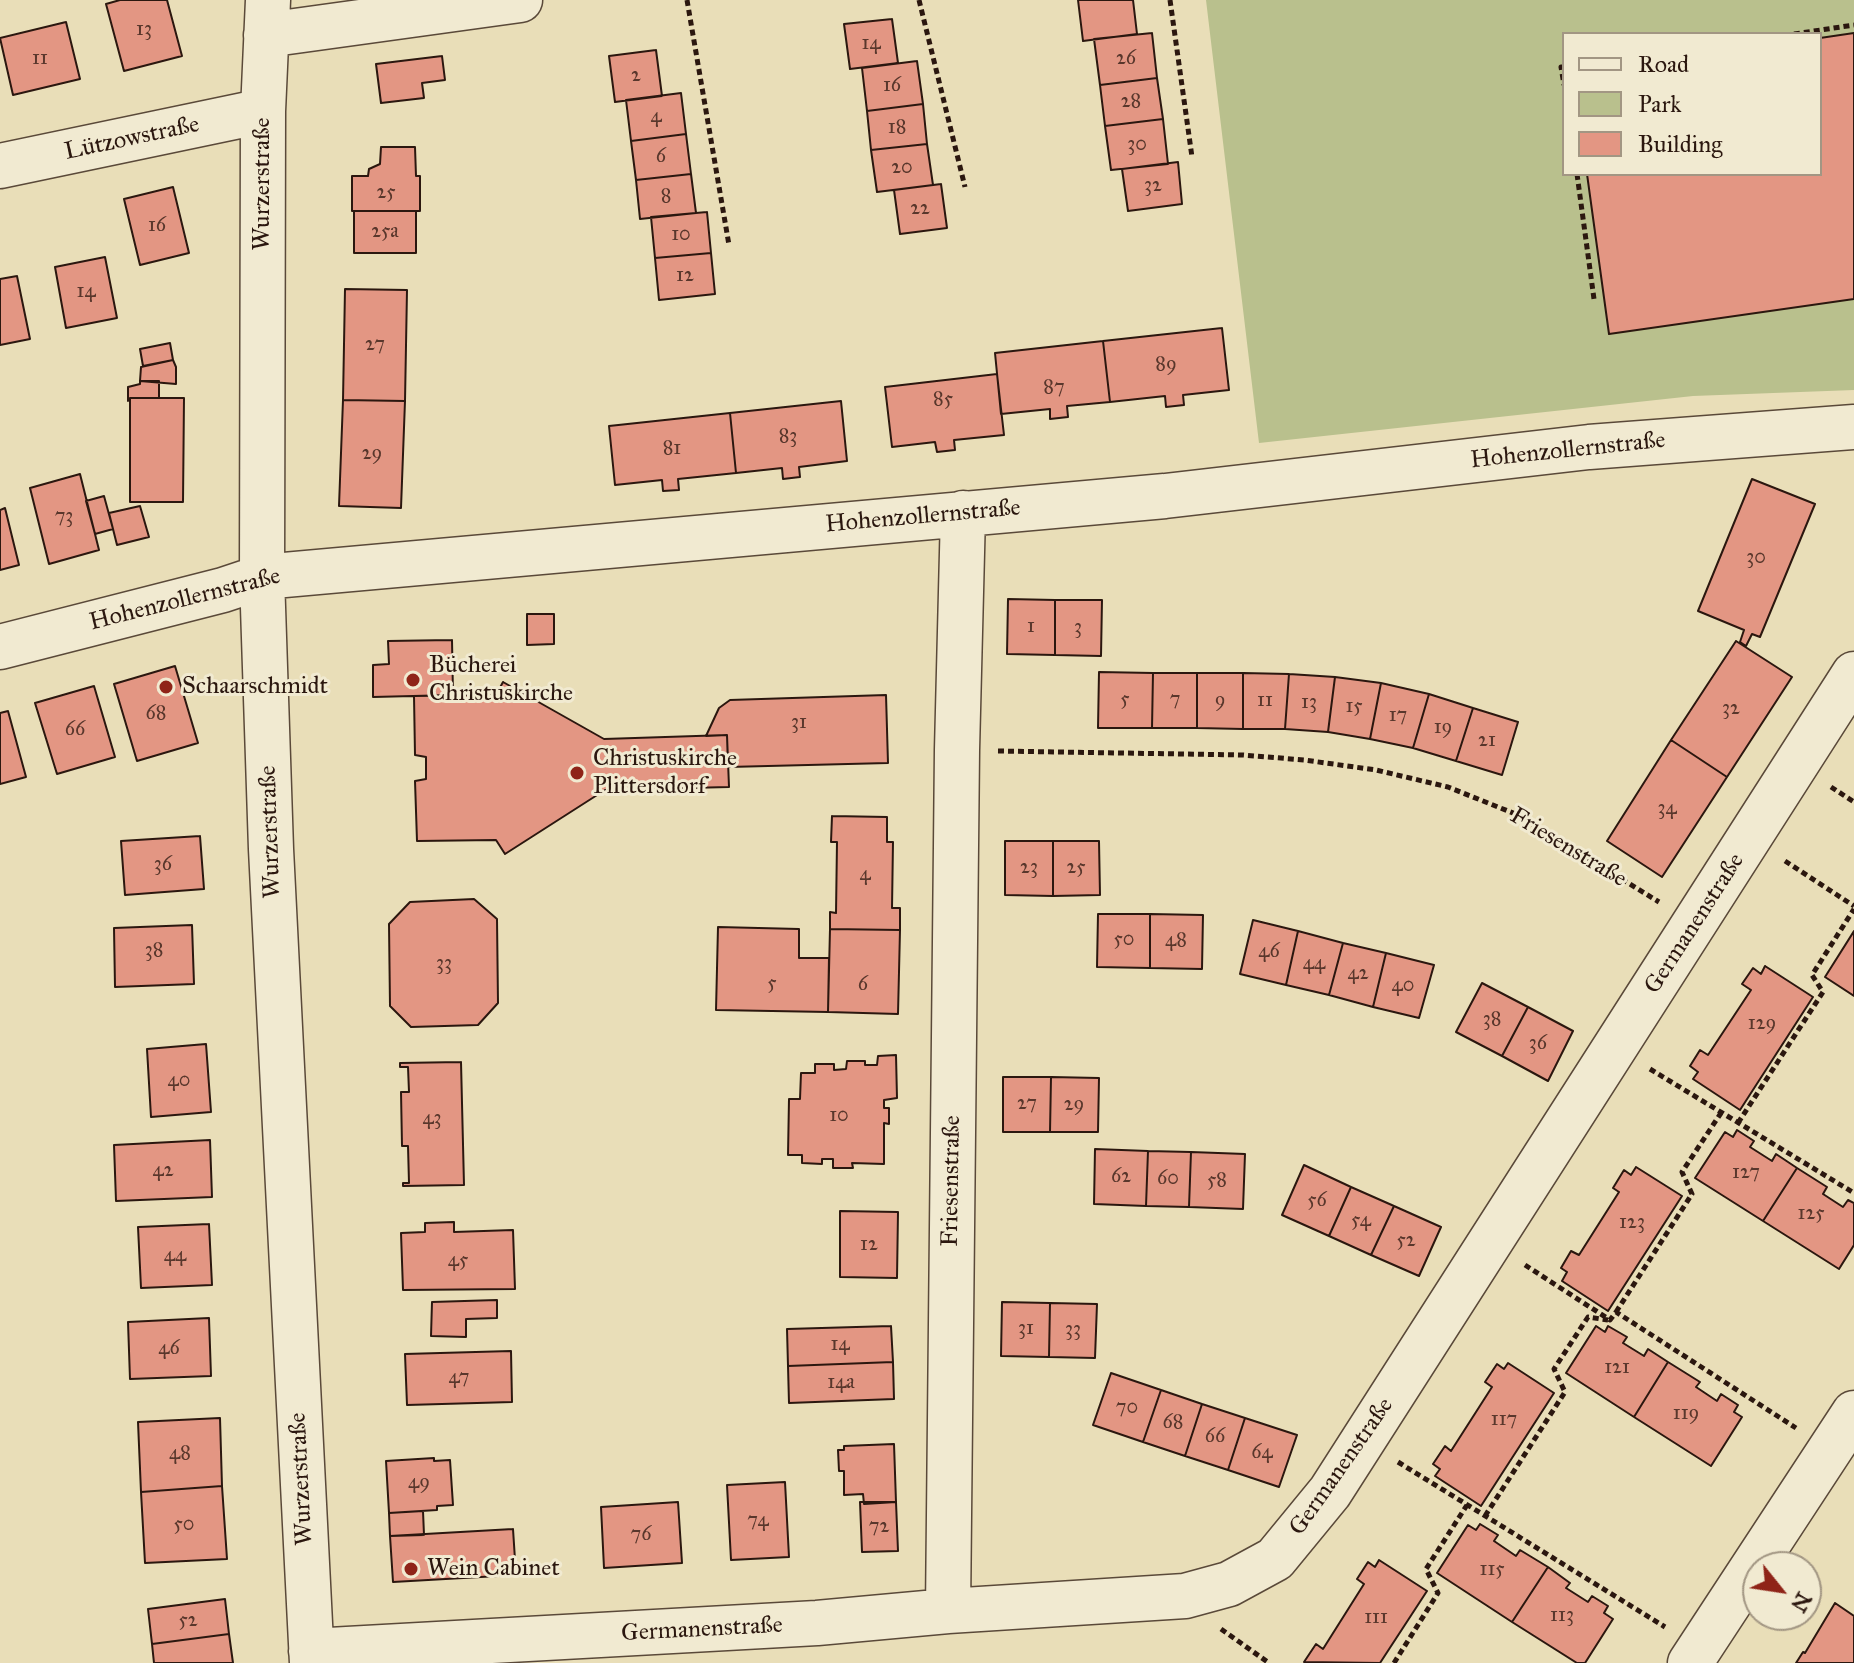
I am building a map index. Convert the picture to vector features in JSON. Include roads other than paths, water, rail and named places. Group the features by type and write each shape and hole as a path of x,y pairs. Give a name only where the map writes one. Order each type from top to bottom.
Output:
{"street":[{"path":"267,17 520,0"},
{"name":"Wurzerstraße","path":"267,17 263,111 262,577 271,849 312,1657"},
{"name":"Lützowstraße","path":"0,166 263,111"},
{"name":"Hohenzollernstraße","path":"0,647 223,590 262,577 1165,496 1589,447 1854,427"},
{"name":"Friesenstraße","path":"948,1611 957,750 963,513"},
{"name":"Germanenstraße","path":"312,1657 1185,1596 1229,1584 1275,1559 1330,1492 1854,674"},
{"path":"1695,1656 1844,1441"}],"place":[{"name":"Bücherei Christuskirche","path":"413,680"},
{"name":"Schaarschmidt","path":"166,687"},
{"name":"Christuskirche Plittersdorf","path":"577,773"},
{"name":"Wein Cabinet","path":"411,1569"}]}
